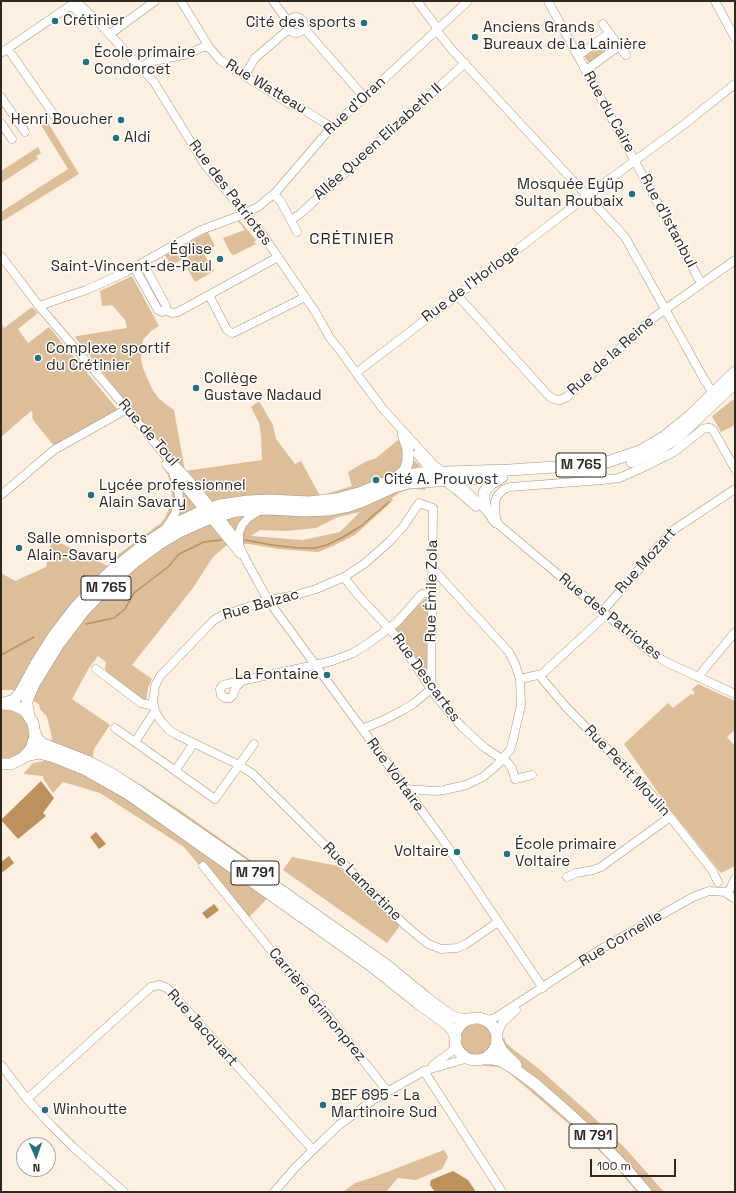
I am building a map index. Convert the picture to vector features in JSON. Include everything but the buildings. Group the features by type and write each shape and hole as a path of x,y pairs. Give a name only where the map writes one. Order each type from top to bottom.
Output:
{"main road":[{"name":"M 765","path":"29,716 27,701 34,684 58,645 90,605 127,569 148,552 229,503 253,500 309,502 336,499 363,492 396,478 410,474 502,477 590,472 611,468 634,461 655,452 677,438 715,397 735,372"},
{"name":"M 765","path":"2,704 14,700 20,693 54,635 85,597 124,560 177,523 211,513 268,508 305,511 328,510 349,506 403,484 443,476 597,464 618,459 640,451 664,437 735,383"},
{"path":"396,478 404,470 408,461 408,449 403,434"},
{"path":"496,522 485,506 484,493 492,483 502,477"},
{"path":"2,704 18,707 29,716 33,723 35,732 33,745 26,756 19,761 3,765"},
{"name":"M 791","path":"35,732 41,743 87,761 138,790 385,964 451,1016 459,1019 472,1019"},
{"name":"M 791","path":"26,756 39,753 54,757 86,770 130,795 370,965 448,1025 453,1031 456,1039"},
{"path":"472,1019 484,1020 493,1027 497,1038 496,1047 488,1057 477,1060 467,1058 457,1047 456,1039 458,1030 462,1025 472,1019"},
{"name":"M 791","path":"497,1038 504,1052 535,1084 601,1143 646,1192"},
{"name":"M 791","path":"477,1060 492,1059 501,1061 535,1084"}],"street":[{"path":"110,34 155,1"},
{"name":"Rue Watteau","path":"181,1 209,47 220,60 288,103 301,108 331,127"},
{"path":"272,1 293,32 298,32 302,30 303,27"},
{"path":"417,1 437,30 465,63 626,239 715,397"},
{"name":"Rue d'Oran","path":"39,306 86,290 134,267 204,228 245,214 258,207 274,194 331,127 468,1"},
{"name":"Rue du Caire","path":"548,1 635,160"},
{"path":"715,1 735,38"},
{"path":"1,54 74,2"},
{"name":"Rue des Patriotes","path":"74,2 80,14 110,34 159,88 205,165 278,257 321,320 330,338 403,434 443,476 477,501 496,522 653,654 698,678 735,694"},
{"path":"245,75 255,58 289,26 293,18 298,17 303,22 303,27 364,97"},
{"path":"603,24 626,55"},
{"path":"578,56 609,33"},
{"path":"586,70 619,46"},
{"path":"141,67 149,62 183,55 203,47 209,47"},
{"path":"8,48 54,115"},
{"name":"Allée Queen Elizabeth II","path":"291,220 300,214 465,63"},
{"name":"Rue de l'Horloge","path":"356,373 587,196 686,123 735,84"},
{"path":"1,98 25,132"},
{"path":"1,123 12,139"},
{"name":"Rue d'Istanbul","path":"635,160 701,282"},
{"path":"274,194 283,204 298,232"},
{"name":"Rue de Toul","path":"1,256 39,306 99,377 169,467 211,513"},
{"path":"134,267 158,310 162,312 165,310 172,313 178,312 278,257"},
{"path":"665,308 735,260"},
{"path":"143,262 166,306 165,310"},
{"path":"209,295 227,330 232,333 304,297"},
{"name":"Rue de la Reine","path":"457,295 554,400 565,398 665,308"},
{"path":"1,494 54,450 125,410"},
{"name":"Rue de Toul","path":"125,410 169,460 183,473 211,513"},
{"name":"Rue des Patriotes","path":"394,422 443,476"},
{"path":"496,522 494,502 497,496 504,489 517,486 619,478 674,452 703,429 710,428 712,430 735,469"},
{"name":"Rue de Toul","path":"158,535 172,520 178,507 179,492 177,480 169,467"},
{"path":"502,477 517,486"},
{"name":"Rue Mozart","path":"539,675 545,671 604,613 672,531 735,489"},
{"name":"Rue Émile Zola","path":"419,503 434,508 431,689"},
{"name":"Rue Balzac","path":"155,708 153,691 160,676 214,620 220,616 268,600 306,592 344,577 373,558 403,527 419,503"},
{"path":"240,545 239,533 242,525 253,514 268,508"},
{"name":"Rue Voltaire","path":"211,513 231,532 240,545 247,562 268,600 444,843 543,988"},
{"name":"Rue Voltaire","path":"211,513 247,562"},
{"path":"405,789 436,791 450,789 462,786 483,777 503,759 512,746 520,712 520,679 509,652 433,569"},
{"name":"Rue Descartes","path":"344,577 357,594 390,628 431,689 448,712 462,727 485,748 510,765 515,779 532,775"},
{"path":"243,680 315,665 340,658 353,652 390,628 404,616 422,594 432,591"},
{"path":"698,678 735,632"},
{"path":"96,669 141,703 155,708 160,720 169,730 239,765"},
{"path":"520,679 539,675"},
{"name":"Rue Petit Moulin","path":"539,675 566,707 650,792 712,870 726,884"},
{"path":"362,729 398,713 413,704 431,689"},
{"path":"135,742 155,708"},
{"path":"115,728 215,799 254,744"},
{"path":"176,771 194,743"},
{"name":"Rue Lamartine","path":"239,765 259,779 405,925 428,944 441,949 456,948 466,944 498,922"},
{"path":"567,877 576,873 601,867 670,817"},
{"name":"Carrière Grimonprez","path":"203,866 290,974 311,994 387,1091"},
{"path":"726,884 735,898"},
{"name":"Rue Corneille","path":"484,1020 495,1018 608,945 688,899 702,893 712,891 726,884"},
{"name":"Rue Jacquart","path":"27,1098 151,987 160,985 167,988 313,1150"},
{"name":"Rue Corneille","path":"497,1038 500,1026 504,1020 543,988"},
{"path":"424,1072 454,1048 456,1039"},
{"path":"274,1192 313,1150 341,1124 370,1102 387,1091 424,1072 465,1059 477,1060"},
{"path":"1,1064 50,1125 69,1144 124,1192"},
{"path":"424,1072 502,1192"}],"shaded area":[{"path":"607,36 614,46 590,65 583,54"},
{"path":"47,121 79,174 1,222 1,212 68,169 41,125"},
{"path":"38,147 41,153 36,156 38,159 1,183 1,171"},
{"path":"238,221 240,221 256,240 254,242 256,244 234,255 231,254 223,238 245,230"},
{"path":"208,232 215,246 203,253 207,259 208,267 211,266 214,271 195,282 186,266 188,264 184,258 171,266 165,255"},
{"path":"132,276 159,326 151,331 143,340 141,359 143,368 152,389 159,399 174,410 185,471 262,460 259,423 251,407 259,401 273,425 276,439 295,464 301,461 320,496 352,486 348,472 365,462 376,458 398,440 404,450 420,466 426,490 414,488 400,492 355,535 318,552 279,549 248,544 227,545 213,557 193,588 132,665 152,679 148,688 146,701 141,700 107,673 105,669 106,662 98,656 89,668 72,699 110,725 94,749 93,757 135,781 184,813 280,881 264,902 245,921 184,847 100,793 63,782 53,793 43,776 23,774 33,763 44,761 52,738 47,717 40,709 39,704 13,690 1,690 1,573 15,581 46,567 52,539 108,566 119,554 161,523 171,505 171,486 168,475 164,469 175,461 75,337 127,328 125,320 112,305 102,306 100,291","holes":["360,512 340,532 303,540 251,536 260,530 287,531 316,528 338,517"]},
{"name":"Complexe sportif du Crétinier","path":"32,307 38,313 18,329 28,343 49,327 118,410 54,446 33,420 33,414 31,411 1,437 1,323 4,328"},
{"path":"735,398 735,425 721,432 712,416"},
{"path":"429,595 427,679 394,628"},
{"path":"698,684 735,701 735,730 727,737 735,746 735,866 721,873 669,808 624,744 668,703 673,708 691,694 693,695 695,693 692,689"},
{"path":"1,708 6,708 25,717 32,739 18,758 1,760"},
{"path":"41,781 54,798 43,813 46,816 18,839 1,820"},
{"path":"96,832 106,844 99,849 90,837"},
{"path":"9,856 14,863 3,872 1,870 1,862"},
{"path":"292,857 338,866 399,924 399,927 387,943 283,870"},
{"path":"214,904 219,910 207,919 202,913"},
{"path":"476,1023 488,1028 493,1040 488,1052 476,1057 464,1052 459,1040 464,1028"},
{"path":"504,1037 506,1043 538,1068 589,1113 626,1149 664,1192 637,1192 616,1167 590,1142 502,1067 482,1066 491,1062 498,1052"},
{"path":"444,1150 448,1157 442,1169 416,1180 398,1178 386,1192 343,1192 355,1183"},
{"path":"453,1171 468,1180 476,1192 435,1192 430,1185 431,1180"}],"waterway":[{"path":"245,540 299,548 315,548 327,545 361,526 389,502"},
{"path":"86,624 114,618 125,609 134,593 168,567 179,554 204,542 221,540"},
{"path":"1,655 34,637"}],"place":[{"name":"Crétinier","path":"55,21"},
{"name":"Cité des sports","path":"364,23"},
{"name":"Anciens Grands Bureaux de La Lainière","path":"475,37"},
{"name":"École primaire Condorcet","path":"86,62"},
{"name":"Henri Boucher","path":"121,120"},
{"name":"Aldi","path":"116,138"},
{"name":"Mosquée Eyüp Sultan Roubaix","path":"632,194"},
{"name":"Église Saint-Vincent-de-Paul","path":"220,259"},
{"name":"Complexe sportif du Crétinier","path":"38,358"},
{"name":"Collège Gustave Nadaud","path":"196,388"},
{"name":"Cité A. Prouvost","path":"376,480"},
{"name":"Lycée professionnel Alain Savary","path":"91,495"},
{"name":"Salle omnisports Alain-Savary","path":"19,548"},
{"name":"La Fontaine","path":"327,675"},
{"name":"Voltaire","path":"457,852"},
{"name":"École primaire Voltaire","path":"507,854"},
{"name":"BEF 695 - La Martinoire Sud","path":"323,1105"},
{"name":"Winhoutte","path":"45,1110"}],"district":[{"name":"CRÉTINIER","path":"352,240"}]}
